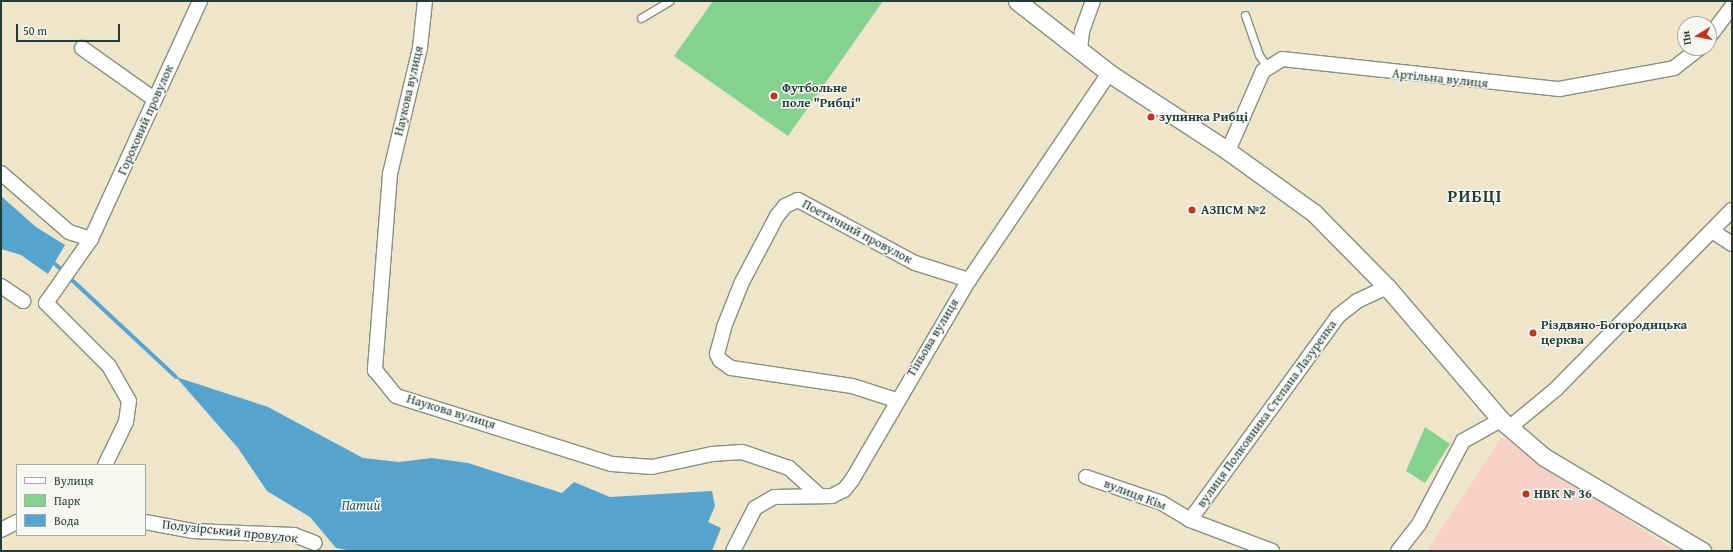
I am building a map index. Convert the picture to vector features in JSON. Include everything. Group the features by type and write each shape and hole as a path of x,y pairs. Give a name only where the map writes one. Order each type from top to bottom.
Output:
{"street":[{"name":"Гороховий провулок","path":"105,464 126,422 129,401 110,366 46,304 91,239 200,1"},
{"name":"Наукова вулиця","path":"425,1 420,48 390,174 375,370 396,396 612,464 652,467 712,454 742,452 789,468 820,496"},
{"path":"1017,1 1108,73 1228,151 1314,213 1387,287 1505,424 1544,457 1702,551"},
{"path":"1080,50 1082,31 1092,1"},
{"path":"1717,26 1732,6"},
{"path":"82,48 154,99"},
{"name":"Артільна вулиця","path":"1267,67 1282,59 1559,89 1674,68 1690,56"},
{"path":"1228,151 1254,87 1267,67"},
{"name":"Тіньова вулиця","path":"733,551 755,508 774,498 832,496 844,490 852,480 896,400 969,280 1108,73"},
{"path":"1,173 69,232 91,239"},
{"name":"Поетичний провулок","path":"896,400 852,386 731,368 720,360 717,354 724,326 742,282 777,216 784,206 798,200 915,263 969,280"},
{"path":"1398,551 1419,524 1463,441 1505,424 1556,389 1732,210"},
{"path":"1712,231 1732,244"},
{"path":"1,286 23,301"},
{"name":"вулиця Полковника Степана Лазуренка","path":"1190,520 1338,316 1357,301 1387,287"},
{"name":"вулиця Кім","path":"1086,477 1162,503 1190,520 1272,551"},
{"path":"1,530 16,522"},
{"name":"Полузірський провулок","path":"146,522 192,531 294,535 315,543"}],"lane":[{"path":"641,18 670,1"},
{"path":"1245,15 1259,55 1267,67"}],"shaded area":[{"name":"НВК № 36","path":"1502,437 1675,551 1427,551"}],"green space":[{"name":"Футбольне поле \"Рибці\"","path":"713,1 883,1 788,136 674,56"},
{"path":"1425,427 1450,444 1425,483 1406,471"}],"water":[{"path":"1,196 36,227 65,245 48,274 21,255 1,249"},
{"name":"Патий","path":"176,377 268,407 363,458 399,462 432,458 468,463 562,493 574,482 610,497 712,491 715,506 708,522 721,528 712,551 352,551 336,548 310,517 267,491 238,448"}],"waterway":[{"path":"55,264 61,269"},
{"path":"72,280 176,377"}],"place":[{"name":"Футбольне поле \"Рибці\"","path":"774,96"},
{"name":"зупинка Рибці","path":"1151,117"},
{"name":"АЗПСМ №2","path":"1192,210"},
{"name":"Різдвяно-Богородицька церква","path":"1533,333"},
{"name":"НВК № 36","path":"1526,494"}],"district":[{"name":"РИБЦІ","path":"1475,196"}]}
